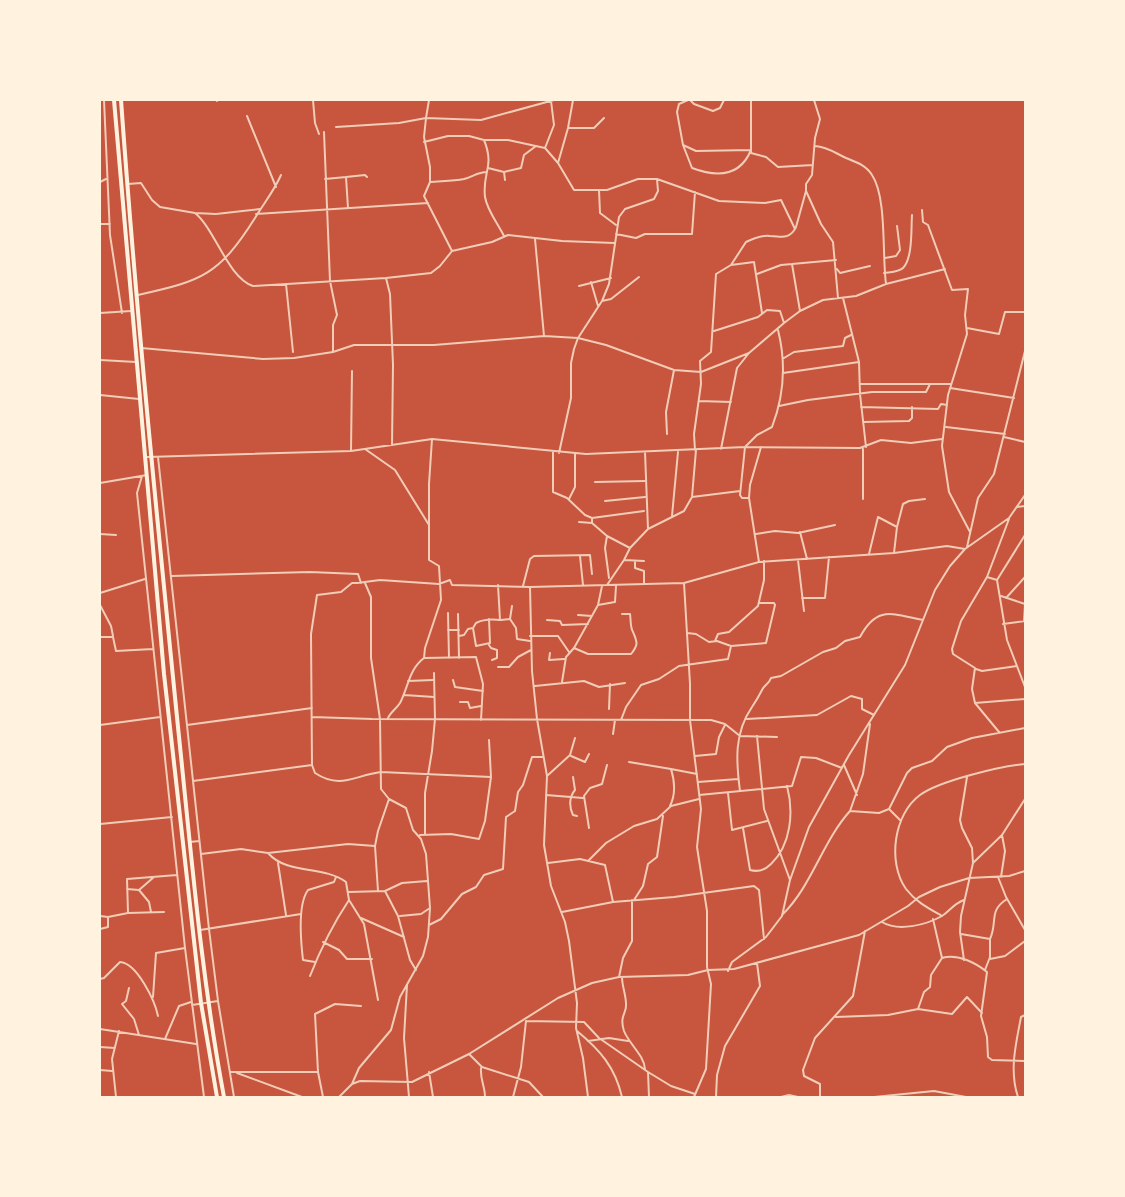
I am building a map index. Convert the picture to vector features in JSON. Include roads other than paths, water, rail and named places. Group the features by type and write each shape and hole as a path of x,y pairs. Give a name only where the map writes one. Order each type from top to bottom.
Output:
{"highway":[{"path":"114,100 164,674 200,1003 217,1097"},
{"path":"121,100 151,456 190,842 208,1002 224,1097"}],"street":[{"path":"104,100 106,179 122,313"},
{"path":"313,100 314,122 319,134"},
{"path":"429,100 424,142 429,159 430,182 424,191 452,251"},
{"path":"336,127 399,123 426,118 481,120 543,105 554,100"},
{"path":"558,163 568,128 573,100"},
{"path":"724,100 720,108 713,111 694,104 689,100 679,104 677,112 684,145 692,168 720,173 733,172 740,168 750,150 753,116 751,100"},
{"path":"729,100 737,100"},
{"path":"731,266 746,242 771,235 781,238 789,236 796,229 806,191 806,184 812,175 820,119 814,100"},
{"path":"545,148 554,125 550,101"},
{"path":"247,116 276,187"},
{"path":"568,128 594,128 604,118"},
{"path":"324,132 330,282 337,315 333,325 332,352"},
{"path":"424,142 448,136 469,136 484,140 508,140 545,148 558,163 571,188 599,190 638,179 657,180 695,191 719,201 764,203 781,200 796,229"},
{"path":"484,140 489,152 486,198 504,236"},
{"path":"684,145 696,151 750,150 753,154 766,157 778,167 812,165"},
{"path":"488,168 504,172 521,168 524,155 536,146"},
{"path":"815,146 826,148 857,162 872,175 884,219 882,239 886,284"},
{"path":"430,182 456,180 471,177 477,172 487,172"},
{"path":"504,172 505,180"},
{"path":"137,295 192,282 212,271 239,242 256,214 276,187 280,175"},
{"path":"325,179 365,175 367,177"},
{"path":"346,177 348,208"},
{"path":"100,182 106,179"},
{"path":"559,453 571,398 571,363 578,338 602,301 610,278 614,243 621,213 625,209 646,203 657,196 657,180"},
{"path":"128,184 141,183 152,200 160,207 194,213 226,214 242,210 261,209"},
{"path":"599,190 600,213 617,226"},
{"path":"616,234 636,238 645,234 692,234 695,191"},
{"path":"806,191 821,224 834,242 838,298"},
{"path":"256,214 428,203"},
{"path":"922,210 922,222 928,225 952,290 968,289 965,315 967,328 964,347 950,388 946,427 942,439 949,492 970,532"},
{"path":"194,213 206,225 226,258 248,285 330,282 431,273 440,266 452,251 492,242 504,236 614,243"},
{"path":"884,273 900,270 905,265 912,244 910,233 912,214"},
{"path":"100,224 110,224"},
{"path":"884,258 897,256 900,250 897,226"},
{"path":"535,238 544,336"},
{"path":"757,274 773,267 792,263 836,260"},
{"path":"606,586 630,548 648,529 684,511 692,497 696,450 694,434 699,401 700,361 711,352 714,331 716,276 731,266 754,262 762,313"},
{"path":"792,263 800,311"},
{"path":"837,269 840,272 870,266"},
{"path":"721,449 737,368 749,353 784,323 800,311 823,300 859,295 886,284 945,269"},
{"path":"602,301 611,299 639,277"},
{"path":"386,278 390,294 393,374 392,445"},
{"path":"579,286 610,278"},
{"path":"591,282 598,306"},
{"path":"286,284 293,352"},
{"path":"843,298 859,362 865,447 863,499"},
{"path":"714,331 758,318 767,310 778,311 784,323"},
{"path":"100,313 131,312"},
{"path":"967,328 1000,334 1005,312 1025,312"},
{"path":"749,498 741,498 740,491 745,447 757,435 772,427 779,406 784,358 778,329"},
{"path":"784,358 791,352 843,346 846,337 853,335"},
{"path":"141,348 263,359 294,358 332,352 354,344 391,346 480,342 544,336 578,338 606,345 674,370 701,372 749,353"},
{"path":"966,548 978,498 992,479 1015,398 1025,351"},
{"path":"100,360 136,362"},
{"path":"782,373 859,362"},
{"path":"666,434 666,412 674,370"},
{"path":"351,451 352,371"},
{"path":"1020,374 1025,371"},
{"path":"860,384 951,384"},
{"path":"779,406 808,400 860,394 895,391 926,392 930,384"},
{"path":"950,388 1015,398"},
{"path":"100,395 139,399"},
{"path":"699,401 731,402"},
{"path":"861,407 938,409 941,404 947,405"},
{"path":"862,422 909,421 912,418 912,407"},
{"path":"946,427 1004,436 1025,442"},
{"path":"424,658 425,648 441,600 439,566 430,560 428,484 432,439"},
{"path":"146,457 351,451 432,439 575,454 745,447 865,447 881,440 911,443 942,439"},
{"path":"759,562 749,498 750,485 761,447"},
{"path":"365,449 395,470 416,501 426,523 430,526"},
{"path":"672,516 678,451"},
{"path":"553,452 553,490 569,499 585,515 592,518 646,511"},
{"path":"644,452 648,529"},
{"path":"569,499 575,487 575,454"},
{"path":"158,456 209,929 218,1001 234,1097"},
{"path":"100,483 147,475"},
{"path":"142,476 137,493 191,1003 204,1097"},
{"path":"595,482 645,482"},
{"path":"692,497 740,491"},
{"path":"1018,666 982,671 953,654 952,644 961,620 987,577 1009,518 1025,495"},
{"path":"605,501 645,497"},
{"path":"894,553 897,527 904,503 925,499"},
{"path":"1016,507 1025,506"},
{"path":"869,554 878,517 897,527"},
{"path":"592,518 592,523"},
{"path":"782,916 790,880 809,827 874,714 905,665 935,590 950,566 966,548 1009,518"},
{"path":"579,522 592,523 608,536 630,548"},
{"path":"755,534 775,531 800,532 835,525"},
{"path":"800,532 807,559"},
{"path":"100,534 116,534"},
{"path":"1025,535 997,580 1003,624 1025,687"},
{"path":"608,536 606,548 609,579"},
{"path":"491,778 381,772 365,774 351,781 330,781 315,773 312,765 312,624 316,595 341,592 352,583 365,584 380,580 439,584 450,580 452,584 530,587 644,585 684,582 764,561 894,553 947,546 966,548"},
{"path":"523,586 530,559 534,556 590,555 592,574"},
{"path":"580,556 582,585"},
{"path":"802,598 825,598 829,557"},
{"path":"624,560 644,561"},
{"path":"798,560 804,611"},
{"path":"634,561 635,568 644,571 644,585"},
{"path":"715,641 716,635 729,632 758,607 764,580 764,561"},
{"path":"172,576 310,572 358,574 361,583"},
{"path":"987,577 997,580"},
{"path":"1006,598 1025,577"},
{"path":"100,593 146,578"},
{"path":"684,582 690,664 690,720 700,799 697,847 707,911 708,970 711,984 706,1069 694,1097"},
{"path":"338,1097 352,1084 359,1068 391,1030 400,997 423,956 430,908 426,854 419,835 413,830 406,808 389,799 381,789 380,719 371,658 371,597 365,584"},
{"path":"498,586 500,620"},
{"path":"562,682 565,659 574,648 598,605 602,586"},
{"path":"598,605 615,602 616,586"},
{"path":"530,587 530,641 534,686 537,719 547,776 544,837 552,886 562,912 568,936 575,989 577,1031 584,1058 588,1097"},
{"path":"1000,596 1025,604 1025,621 1003,624"},
{"path":"687,634 696,634 709,642 715,641 731,646 767,642 772,613 776,605 773,603 759,603"},
{"path":"100,605 111,626 116,650 153,649"},
{"path":"510,619 512,618 512,606"},
{"path":"448,612 449,658"},
{"path":"458,614 459,658"},
{"path":"574,648 588,654 631,654 638,645 638,640 632,630 630,614 622,614"},
{"path":"740,791 736,753 740,736 746,719 763,688 769,684 772,678 781,676 823,652 836,648 844,641 860,636 874,616 889,614 923,620"},
{"path":"578,615 592,616"},
{"path":"488,619 491,640 490,648 497,650 497,658 492,660"},
{"path":"459,636 464,635 476,623 488,619 510,619"},
{"path":"510,619 516,628 516,639 530,641"},
{"path":"547,620 560,621 562,625 588,624"},
{"path":"473,628 476,646 489,644"},
{"path":"448,630 458,630"},
{"path":"530,636 559,636 569,652"},
{"path":"100,637 113,637"},
{"path":"622,720 626,707 641,685 662,677 675,667 728,658 731,646"},
{"path":"498,667 509,667 518,657 531,650"},
{"path":"550,653 549,660 565,659"},
{"path":"388,718 404,695 416,664 424,658 476,657 483,691 481,720"},
{"path":"975,668 972,689 975,703 1000,732"},
{"path":"425,835 425,793 435,718 434,673"},
{"path":"408,682 434,680"},
{"path":"453,680 455,687 483,691"},
{"path":"534,686 588,681 599,687 625,683"},
{"path":"609,709 610,684"},
{"path":"404,695 434,697"},
{"path":"746,719 817,715 851,696 862,699 862,709 874,714"},
{"path":"975,703 1025,699"},
{"path":"460,702 468,702 470,708 481,706"},
{"path":"186,725 312,708"},
{"path":"100,725 160,717"},
{"path":"312,717 481,720 716,720 725,724 740,736 777,737"},
{"path":"613,734 615,720"},
{"path":"728,971 732,962 764,938 805,886 831,837 850,811 863,774 870,721"},
{"path":"695,756 716,754 719,736 725,724"},
{"path":"850,811 879,813 889,809 907,773 912,768 932,761 947,747 972,738 1025,728"},
{"path":"757,736 760,790 767,821 790,880"},
{"path":"547,776 570,755 575,738"},
{"path":"419,835 451,834 479,839 485,821 491,778 489,740"},
{"path":"570,755 585,762 590,754"},
{"path":"429,925 441,919 462,894 476,887 484,875 503,869 506,817 515,812 518,792 523,785 532,757 544,757"},
{"path":"699,795 760,790 794,784 801,757 816,758 842,768"},
{"path":"629,762 697,774"},
{"path":"942,916 915,900 904,886 896,856 895,843 901,821 919,796 940,784 1025,764"},
{"path":"192,781 312,765"},
{"path":"590,828 584,798 590,788 602,784 607,765"},
{"path":"844,765 857,795"},
{"path":"589,860 606,843 639,824 662,816 673,800 674,787 671,769"},
{"path":"573,777 575,790 571,798 572,813 577,816"},
{"path":"964,960 961,934 964,900 973,863 972,848 965,836 960,820 967,777"},
{"path":"698,782 738,779"},
{"path":"743,828 750,870 764,869 780,855 786,841 790,801 787,786"},
{"path":"728,792 731,829 743,828 767,821"},
{"path":"546,795 584,798"},
{"path":"378,891 375,846 389,799"},
{"path":"669,808 700,799"},
{"path":"973,863 1002,835 1025,799"},
{"path":"889,809 901,821"},
{"path":"645,1070 643,1060 629,1041 622,1023 623,1014 627,1006 620,977 623,958 632,941 633,900 644,886 648,864 657,857 662,816"},
{"path":"100,824 172,818"},
{"path":"1002,835 1005,852 999,877 1007,899 1025,930"},
{"path":"190,842 199,841"},
{"path":"201,854 241,849 268,853 344,845 375,846"},
{"path":"268,853 278,863 321,871 345,881 353,910 361,918 404,937"},
{"path":"548,863 568,860 589,860 607,867 613,902"},
{"path":"278,863 287,916"},
{"path":"352,1084 368,1080 408,1083 468,1054 575,989 620,977 688,975 708,970 728,971 821,947 865,931 930,891 969,878 999,877 1025,871"},
{"path":"128,913 126,889 128,879 178,875"},
{"path":"126,889 139,890 154,877"},
{"path":"315,962 303,960 301,938 302,913 307,891 334,882 336,878"},
{"path":"349,892 385,891 402,883 427,881"},
{"path":"562,912 613,902 703,894 754,886 758,888 764,938"},
{"path":"139,890 149,902 151,912"},
{"path":"385,891 398,916 410,960 416,970"},
{"path":"985,970 990,959 990,938 995,910 998,905 1007,899"},
{"path":"310,976 323,942 342,907 349,900"},
{"path":"882,922 896,928 933,919 942,916 954,904 964,900"},
{"path":"398,916 421,914 430,908"},
{"path":"100,916 164,912"},
{"path":"200,930 302,913"},
{"path":"100,930 108,927 108,917"},
{"path":"361,918 372,958 378,1000"},
{"path":"918,1009 924,992 930,987 931,975 942,958 933,919"},
{"path":"820,1097 820,1084 804,1076 803,1070 815,1038 850,1001 856,990 865,931"},
{"path":"961,934 990,938"},
{"path":"990,959 1012,952 1025,941"},
{"path":"323,942 339,950 347,959 372,958"},
{"path":"153,998 156,952 185,948"},
{"path":"942,958 952,957 964,960 985,970 988,977 982,1013 987,1037 988,1057 992,1060 1024,1060"},
{"path":"100,979 104,978 120,962 133,967 153,998 158,1016"},
{"path":"716,1097 717,1075 725,1046 760,986 757,962"},
{"path":"407,984 404,1038 410,1097"},
{"path":"129,988 126,1001 122,1004 134,1020 139,1035"},
{"path":"836,1017 888,1014 918,1009 952,1014 967,997 982,1013"},
{"path":"165,1039 173,1024 177,1008 191,1003 218,1001"},
{"path":"323,1097 318,1072 315,1014 335,1004 361,1006"},
{"path":"1018,1097 1014,1083 1014,1060 1021,1017 1025,1015"},
{"path":"526,1020 584,1022 599,1038 648,1072 671,1086 695,1094"},
{"path":"513,1097 519,1078 526,1020"},
{"path":"100,1029 197,1044"},
{"path":"577,1031 602,1053 614,1070 622,1097"},
{"path":"116,1097 112,1072 119,1032"},
{"path":"588,1041 599,1038 629,1041"},
{"path":"100,1047 115,1048"},
{"path":"468,1054 482,1068 519,1078 533,1085 543,1097"},
{"path":"482,1068 480,1080 485,1088 484,1097"},
{"path":"100,1070 112,1072"},
{"path":"230,1072 318,1072"},
{"path":"234,1072 302,1097"},
{"path":"429,1072 432,1097"},
{"path":"648,1072 649,1097"},
{"path":"874,1097 934,1091 964,1097"},
{"path":"781,1097 789,1095 798,1097"}]}
